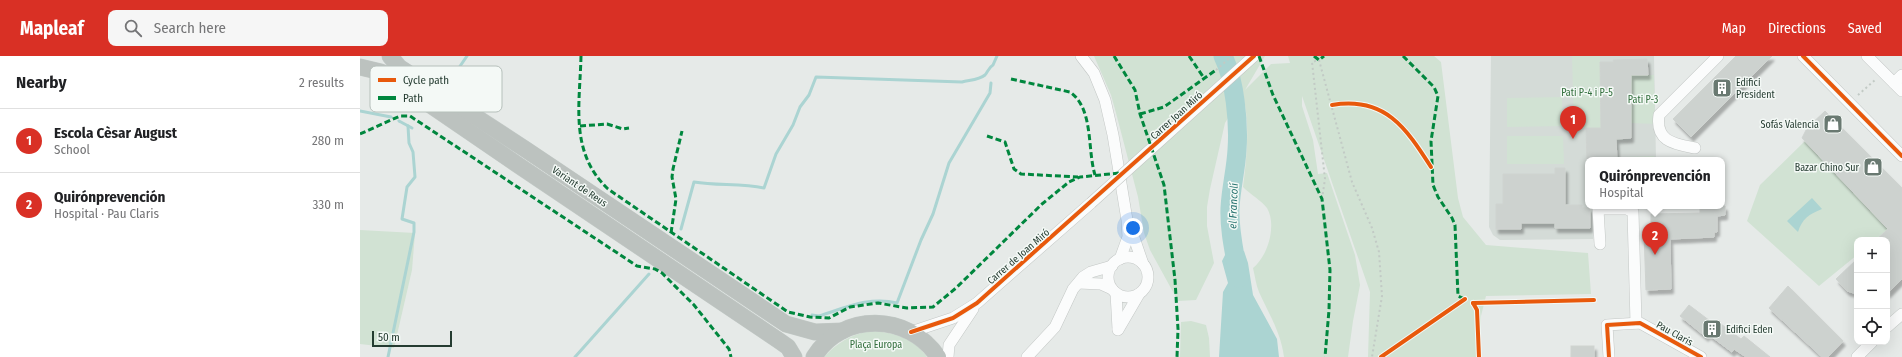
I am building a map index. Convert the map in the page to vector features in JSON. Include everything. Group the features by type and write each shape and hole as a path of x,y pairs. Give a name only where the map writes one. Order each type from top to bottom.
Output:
{"highway":[{"name":"Variant de Reus","path":"390,56 398,66"},
{"path":"397,56 406,66"},
{"path":"360,67 370,69"},
{"path":"360,73 370,75"},
{"name":"Variant de Reus","path":"441,112 788,347 794,357"},
{"name":"Variant de Reus","path":"468,112 786,324 803,330 815,332 842,331"},
{"path":"814,357 822,346 842,331 865,323 890,324 911,332 922,339 938,357"}],"street":[{"path":"1081,56 1094,73 1105,100 1127,220 1128,237 1108,278 1114,291 1118,330 1139,294 1144,290 1148,280 1146,268 1143,264 1127,220"},
{"name":"Carrer Joan Miró","path":"1091,203 1254,56"},
{"path":"1695,148 1672,143 1665,139 1660,130 1659,115 1718,56"},
{"path":"1802,56 1902,156"},
{"path":"1867,56 1899,83"},
{"name":"Carrer de Joan Miró","path":"948,357 949,345 957,322 1091,203"},
{"path":"1598,209 1600,244"},
{"path":"1609,357 1607,325 1638,323 1633,212 1628,209"},
{"path":"1027,357 1056,327 1066,300 1079,282 1091,272 1132,258 1143,264"},
{"path":"1079,282 1101,284 1127,297 1139,294"},
{"path":"1890,324 1902,314"},
{"path":"911,332 957,322"},
{"name":"Pau Claris","path":"1638,323 1701,357"},
{"path":"1857,357 1869,345"}],"path":[{"path":"1216,70 1231,56"},
{"path":"1322,199 1325,179 1312,62 1319,60 1352,182 1372,228 1379,252 1382,296 1372,357"},
{"path":"1858,95 1876,79"}],"shaded area":[{"path":"1491,56 1654,56 1656,157 1585,157 1585,209 1592,209 1593,239 1500,240 1493,235 1489,227"}],"green space":[{"path":"1094,56 1265,56 1245,90 1271,64 1290,63 1288,56 1434,56 1441,62 1458,198 1463,217 1486,245 1588,253 1591,294 1486,296 1481,316 1480,357 1368,357 1370,292 1302,96 1302,106 1313,140 1318,174 1327,173 1355,255 1360,285 1348,357 1284,357 1274,324 1258,289 1253,268 1263,256 1267,248 1271,231 1271,223 1267,208 1243,187 1247,152 1247,117 1243,94 1225,123 1210,189 1207,207 1207,226 1214,263 1196,300 1178,301 1150,250 1144,233 1138,197 1111,95"},
{"name":"Pati P-4 i P-5","path":"1572,56 1600,56 1601,128 1574,128"},
{"name":"Pati P-3","path":"1631,75 1654,75 1655,124 1631,123"},
{"path":"1562,97 1562,126 1507,127 1507,98"},
{"path":"1507,136 1563,136 1564,164 1507,164"},
{"path":"1805,141 1888,229 1879,237 1854,237 1854,257 1819,286 1747,221 1760,185"},
{"path":"1654,156 1654,157 1625,157"},
{"path":"360,230 415,233 412,270 394,348 360,344"},
{"path":"1191,321 1206,325 1209,338 1210,357 1180,357 1181,322"},
{"name":"Plaça Europa","path":"869,331 886,332 909,340 922,350 927,357 824,357 844,340"}],"water":[{"path":"1812,198 1822,209 1813,213 1807,218 1798,232 1787,221"},
{"path":"1244,251 1248,263 1253,295 1277,339 1279,357 1219,357 1223,292 1228,283 1222,261 1226,253"}],"building":[{"name":"Edifici President","path":"1736,56 1772,56 1691,137 1673,119"},
{"path":"1647,59 1648,75 1631,75 1631,138 1616,139 1617,157 1587,157 1586,128 1601,128 1600,62 1614,62 1613,60"},
{"path":"1825,111 1902,188 1902,279 1890,291 1890,237 1879,237 1888,229 1802,138 1807,128"},
{"path":"1555,168 1565,168 1565,205 1582,205 1582,208 1590,209 1590,228 1555,228 1555,223 1521,223 1521,229 1496,229 1496,204 1503,204 1503,174 1555,174"},
{"path":"1700,209 1725,209 1725,215 1717,216 1717,232 1714,232 1714,237 1670,239 1671,289 1646,290 1644,233 1651,234 1651,214 1700,213"},
{"path":"1854,262 1854,293 1847,291 1836,279"},
{"path":"1788,286 1843,341 1828,357 1822,357 1769,308"},
{"name":"Edifici Eden","path":"1689,305 1714,324 1717,321 1741,339 1744,336 1770,357 1746,357 1734,349 1732,352 1708,334 1706,337 1680,316"},
{"path":"1571,346 1594,346 1594,357 1571,357"}],"waterway":[{"path":"460,66 467,56"},
{"path":"681,229 694,182 764,188 776,154 793,125 800,107 809,95 816,77 962,82 983,77 993,65 997,56"},
{"name":"el Francolí","path":"1223,56 1231,77 1237,115 1237,150 1231,201 1230,225 1239,278"},
{"path":"812,315 819,316 867,302 887,301 897,303 921,240 933,214 949,163 990,93 991,83"},
{"path":"360,111 391,117"},
{"path":"399,121 412,128"},
{"path":"388,357 414,232 414,223 402,219 407,187 415,177 413,152 409,143 408,126"},
{"path":"575,357 649,274"}],"marked path":[{"path":"581,56 579,109 582,143 587,159 596,175 608,189 788,312 810,317 829,318 850,307 878,303 907,308 933,307 956,288 1042,204 1069,182 1080,177 1120,173"},
{"path":"1114,56 1135,90 1140,114 1164,185 1175,280 1178,329 1177,357"},
{"path":"1189,56 1204,78"},
{"path":"1259,56 1273,95 1322,199 1330,270 1329,310 1325,357"},
{"path":"1314,56 1319,60 1324,56"},
{"path":"1403,56 1434,87 1438,96 1431,141 1433,185 1438,197 1455,225 1458,296 1467,300"},
{"path":"1140,114 1164,107 1216,70"},
{"path":"1011,79 1070,92 1078,99 1083,108 1086,119 1095,175"},
{"path":"360,134 400,116 410,116 637,266 655,269 662,273 694,305 729,349 731,357"},
{"path":"580,126 607,124 623,129 629,128"},
{"path":"671,233 676,199 672,177 682,131"},
{"path":"987,136 1005,142 1014,169 1021,174 1078,177"}],"cycle path":[{"path":"911,332 953,318 977,303 1254,56"},
{"path":"1803,56 1902,156"},
{"path":"1332,105 1350,103 1366,105 1380,110 1403,128 1431,167"},
{"path":"1381,357 1465,299"},
{"path":"1473,303 1594,300"},
{"path":"1473,303 1477,310 1479,357"},
{"path":"1609,357 1607,325 1640,323 1701,357"}],"place":[{"name":"Edifici President","path":"1722,88"},
{"name":"Sofás Valencia","path":"1833,124"},
{"name":"Escola Cèsar August","path":"1573,139"},
{"name":"Bazar Chino Sur","path":"1873,167"},
{"name":"Quirónprevención","path":"1655,255"},
{"name":"Edifici Eden","path":"1712,329"}]}
